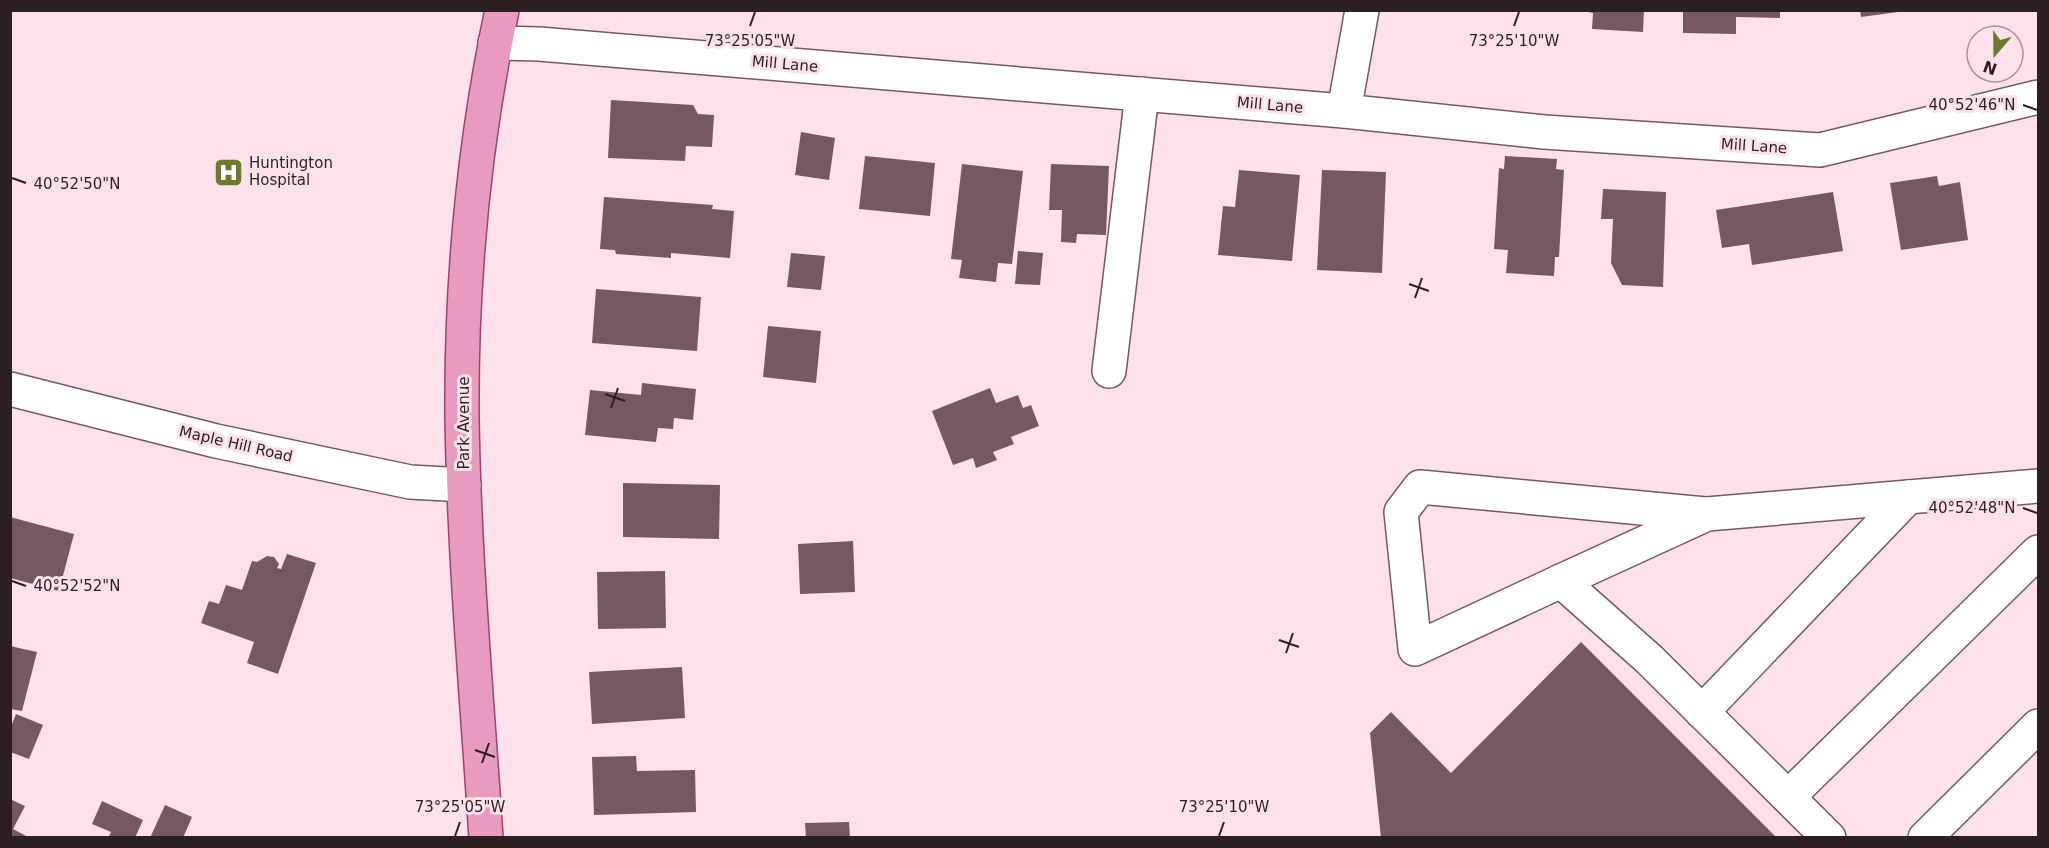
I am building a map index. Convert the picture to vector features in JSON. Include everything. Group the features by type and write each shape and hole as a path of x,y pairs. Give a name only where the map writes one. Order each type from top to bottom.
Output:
{"main road":[{"name":"Park Avenue","path":"486,837 464,485 462,414 469,238 482,111 502,10"}],"street":[{"path":"1344,111 1362,10"},
{"name":"Mill Lane","path":"495,43 551,45 1344,111 1544,132 1820,150 2038,97"},
{"path":"1109,371 1142,94"},
{"name":"Maple Hill Road","path":"10,389 216,441 410,482 464,485"},
{"path":"1707,514 1415,649 1401,512 1420,488 1707,514 2038,486"},
{"path":"1702,712 1908,498"},
{"path":"1788,797 2038,552"},
{"path":"1560,581 1650,660 1829,837"},
{"path":"1925,837 2038,726"}],"building":[{"path":"1578,10 1644,10 1643,32 1592,29 1593,13"},
{"path":"1683,10 1780,10 1780,18 1736,17 1736,34 1683,33"},
{"path":"1860,10 1897,10 1898,12 1861,17"},
{"path":"611,100 693,105 698,114 714,115 712,147 686,146 685,161 608,158"},
{"path":"801,132 835,138 829,180 795,175"},
{"path":"865,156 935,163 930,216 859,209"},
{"path":"1505,156 1557,159 1556,169 1564,170 1559,257 1555,257 1554,276 1506,273 1508,250 1494,249 1499,168 1504,169"},
{"path":"962,164 1023,171 1012,264 998,263 996,282 959,278 962,260 951,259"},
{"path":"1051,164 1109,166 1106,235 1077,234 1076,243 1061,242 1062,210 1049,210"},
{"path":"1239,170 1300,175 1292,261 1218,255 1223,206 1235,207"},
{"path":"1322,170 1386,172 1382,273 1317,270"},
{"path":"1937,176 1939,186 1960,182 1968,240 1901,250 1890,183"},
{"path":"1603,189 1666,192 1663,287 1622,285 1611,263 1613,219 1601,219"},
{"path":"1833,192 1843,251 1752,265 1749,244 1722,248 1716,210"},
{"path":"604,197 713,205 712,209 734,211 730,258 671,253 671,258 616,254 615,250 600,249"},
{"path":"1018,251 1043,253 1040,285 1015,284"},
{"path":"791,253 825,256 821,290 787,287"},
{"path":"596,289 701,297 697,351 592,343"},
{"path":"768,326 821,331 816,383 763,377"},
{"path":"642,383 696,389 693,420 674,418 673,429 658,428 656,442 585,435 590,390 641,395"},
{"path":"990,388 996,403 1018,395 1023,408 1031,405 1039,426 1011,437 1014,444 993,452 997,460 976,468 973,458 953,465 932,411"},
{"path":"623,483 720,485 719,539 623,537"},
{"path":"10,517 74,534 59,591 10,578"},
{"path":"853,541 855,592 800,594 798,544"},
{"path":"287,554 316,563 278,674 247,663 254,642 201,623 209,601 219,604 226,585 242,590 252,561 257,562 267,556 274,557 279,564 277,568 281,569"},
{"path":"665,571 666,628 598,629 597,572"},
{"path":"1581,642 1777,838 1381,838 1370,733 1391,712 1451,773"},
{"path":"10,646 37,652 22,711 10,709"},
{"path":"682,667 685,718 592,724 589,672"},
{"path":"16,714 43,725 29,759 10,752 10,729"},
{"path":"636,756 637,771 695,770 696,812 594,815 592,757"},
{"path":"10,799 25,806 13,829 30,838 10,838"},
{"path":"102,801 143,820 135,838 108,838 111,832 92,824"},
{"path":"165,805 192,817 183,838 150,838"},
{"path":"849,822 850,838 806,838 805,823"}],"place":[{"name":"Huntington Hospital","path":"228,172"}]}
